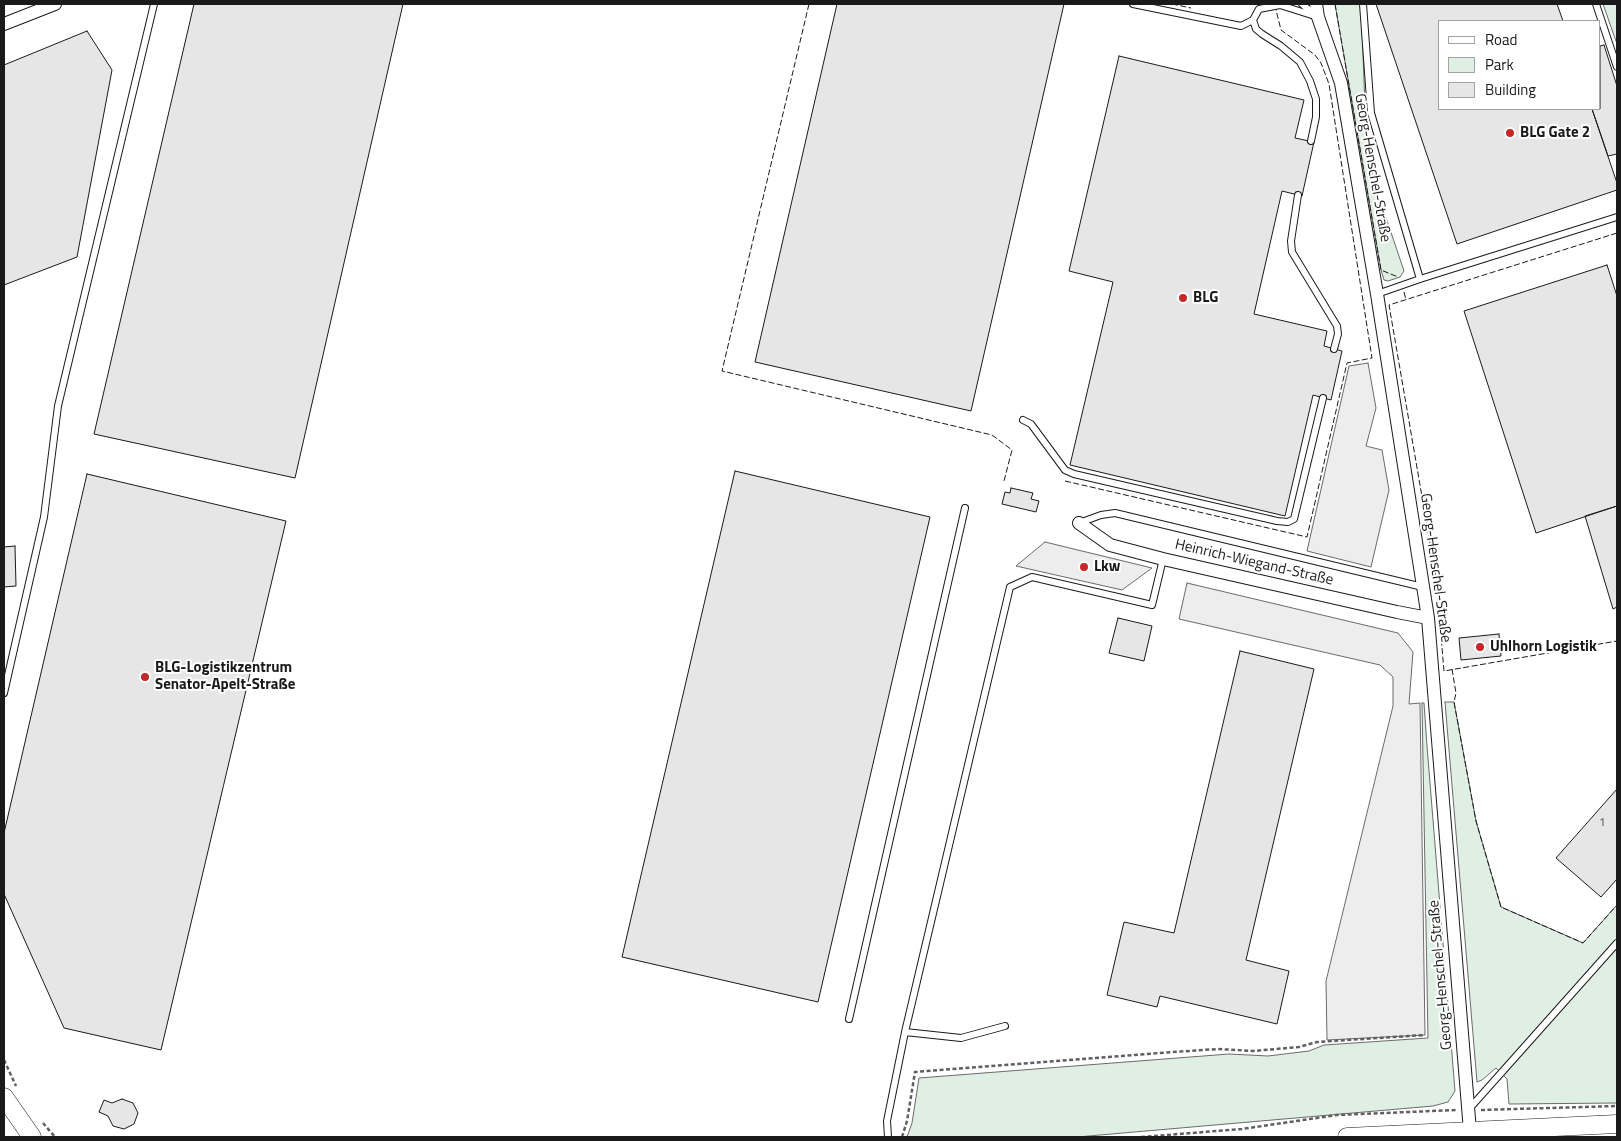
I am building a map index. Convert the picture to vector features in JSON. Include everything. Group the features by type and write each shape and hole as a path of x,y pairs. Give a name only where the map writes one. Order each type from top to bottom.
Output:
{"street":[{"path":"4,24 55,4"},
{"name":"Georg-Henschel-Straße","path":"1316,4 1318,17 1341,83 1377,294 1428,618 1470,1134"},
{"name":"Heinrich-Wiegand-Straße","path":"1079,523 1110,545 1163,559 1428,618"},
{"path":"12,1094 37,1130"},
{"path":"1347,1137 1470,1134 1617,1124"}],"lane":[{"path":"4,693 44,517 58,406 154,4"},
{"path":"1133,4 1241,26 1252,20 1259,9 1280,5 1318,17"},
{"path":"1302,4 1318,17"},
{"path":"1363,4 1370,113 1420,279"},
{"path":"1596,4 1617,67"},
{"path":"1598,20 1599,13"},
{"path":"1252,20 1256,29 1300,62 1310,81 1316,99 1316,117 1310,141"},
{"path":"1298,195 1291,241 1292,252 1337,326 1338,334 1334,349"},
{"path":"1377,294 1617,217"},
{"path":"1023,420 1031,424 1065,470 1074,474 1267,519 1288,522 1294,519 1323,398"},
{"path":"849,1019 965,508"},
{"path":"1079,523 1101,515 1115,513 1423,587"},
{"path":"888,1137 887,1122 905,1032 1010,587 1032,577 1152,605 1163,559"},
{"path":"1468,1110 1617,943"},
{"path":"905,1032 961,1038 1005,1026"}],"path":[{"path":"902,1137 907,1121 915,1072 1169,1052 1218,1049 1253,1051 1299,1047 1316,1042 1425,1034"},
{"path":"4,1060 12,1094"},
{"path":"1141,1137 1242,1129 1337,1115 1617,1106"},
{"path":"37,1130 55,1137"}],"green space":[{"path":"1335,4 1361,4 1366,132 1373,179 1404,271 1400,277 1388,281 1384,280 1381,270"},
{"path":"1603,4 1617,4 1617,44"},
{"path":"1445,702 1454,702 1476,821 1501,907 1583,943 1617,905 1617,1103 1509,1104 1507,1079 1496,1068 1477,1082"},
{"path":"1422,703 1424,703 1455,1091 1448,1102 1433,1106 1077,1137 907,1137 912,1123 919,1078 1229,1054 1268,1056 1309,1051 1324,1045 1428,1038"}],"shaded area":[{"path":"1368,363 1376,408 1366,446 1382,450 1389,490 1371,567 1307,551 1349,366"},
{"name":"Lkw","path":"1045,542 1152,568 1122,590 1016,566"},
{"path":"1187,583 1398,633 1413,652 1409,704 1420,703 1425,1035 1327,1040 1326,981 1393,706 1393,677 1380,665 1179,619"}],"building":[{"path":"194,4 403,4 295,478 94,434"},
{"path":"837,4 1064,4 971,411 755,362"},
{"name":"BLG Gate 2","path":"1376,4 1557,4 1563,20 1438,20 1438,110 1592,110 1617,183 1617,190 1457,244"},
{"path":"87,31 112,70 77,257 4,285 4,65"},
{"path":"1604,45 1617,86 1617,154 1608,156 1592,110 1601,110 1601,46"},
{"name":"BLG","path":"1119,56 1304,100 1295,138 1314,142 1302,196 1282,191 1254,314 1327,331 1324,346 1342,351 1331,400 1313,395 1285,516 1070,465 1113,282 1069,271"},
{"path":"1607,265 1617,296 1617,506 1536,533 1464,311"},
{"path":"735,471 930,517 818,1002 622,957"},
{"name":"BLG-Logistikzentrum Senator-Apelt-Straße","path":"87,474 286,521 161,1050 64,1028 4,894 4,833"},
{"path":"1011,488 1033,493 1031,499 1039,501 1036,512 1002,504 1005,492 1010,493"},
{"path":"1617,506 1617,607 1613,609 1585,516"},
{"path":"15,546 16,586 4,587 4,547"},
{"path":"1118,618 1152,626 1144,661 1109,653"},
{"name":"Uhlhorn Logistik","path":"1499,634 1501,656 1461,660 1459,638"},
{"path":"1240,651 1314,669 1246,960 1289,971 1277,1024 1160,996 1157,1007 1107,995 1124,922 1174,933"},
{"path":"1617,789 1617,879 1601,897 1556,858"},
{"path":"122,1099 133,1103 138,1113 134,1124 124,1129 113,1126 108,1116 99,1112 104,1100 112,1103"}],"fence":[{"path":"809,4 722,371 992,435 1012,450 1004,481"},
{"path":"1172,4 1191,8"},
{"path":"1335,4 1381,270 1398,277"},
{"path":"1065,481 1307,537 1347,363 1372,358 1329,84 1321,63 1315,55 1281,30 1276,10"},
{"path":"1617,233 1389,305 1436,578 1444,671 1617,641"},
{"path":"1404,292 1406,300"},
{"path":"1452,669 1456,693 1454,702 1476,821 1501,907 1583,943 1617,905"}],"place":[{"name":"BLG Gate 2","path":"1510,133"},
{"name":"BLG","path":"1183,298"},
{"name":"Lkw","path":"1084,567"},
{"name":"Uhlhorn Logistik","path":"1480,647"},
{"name":"BLG-Logistikzentrum Senator-Apelt-Straße","path":"145,677"}]}
